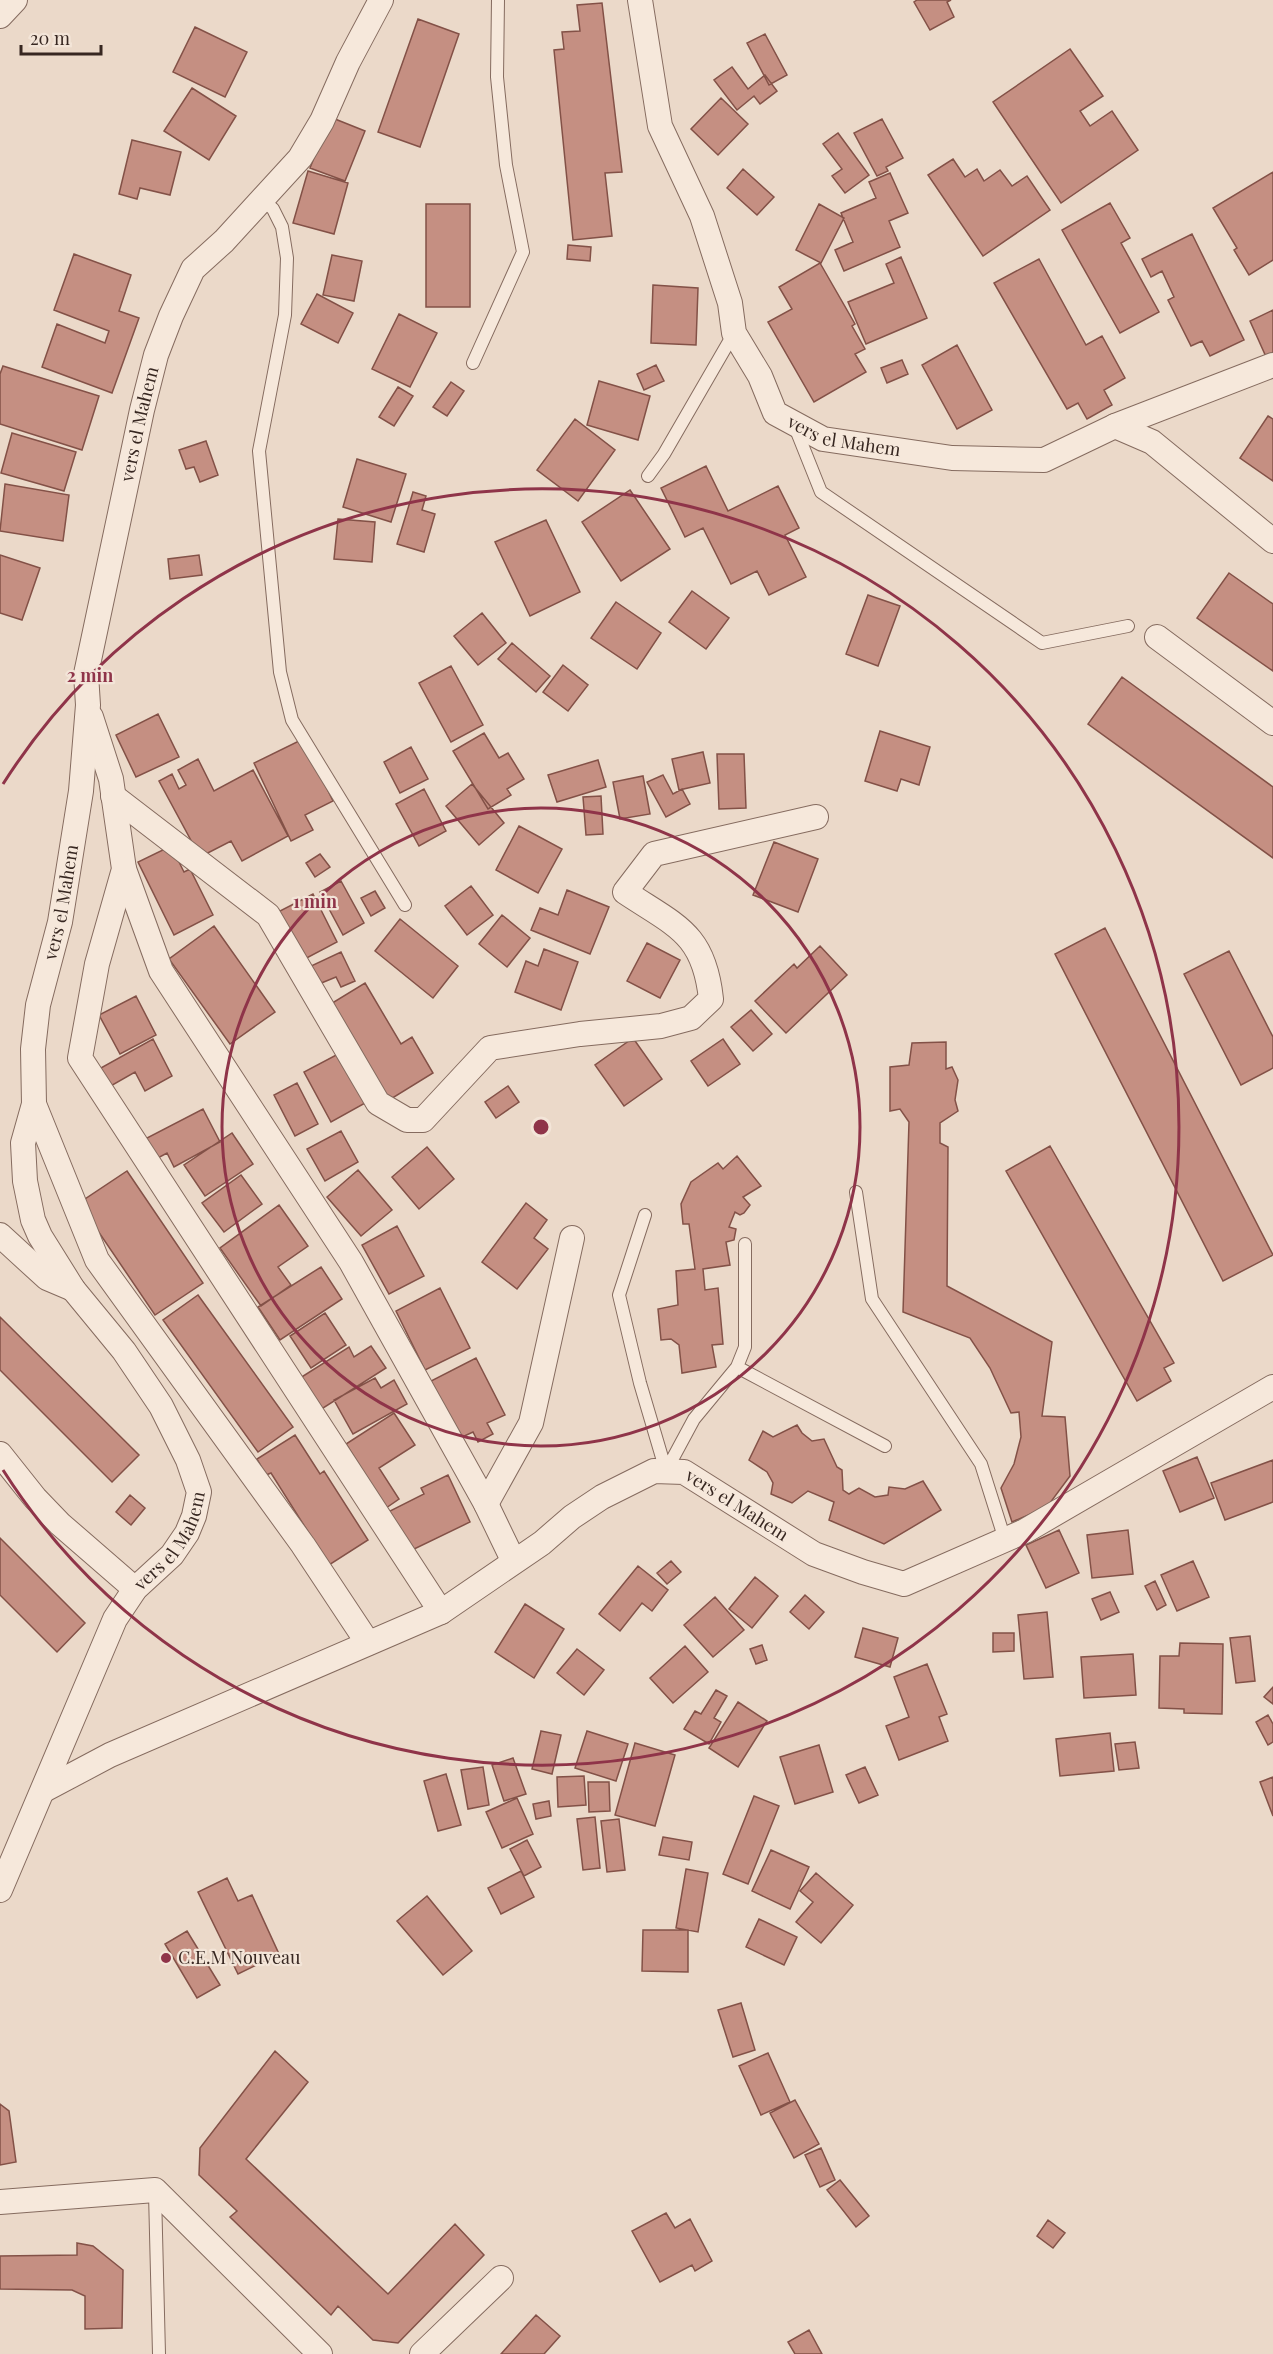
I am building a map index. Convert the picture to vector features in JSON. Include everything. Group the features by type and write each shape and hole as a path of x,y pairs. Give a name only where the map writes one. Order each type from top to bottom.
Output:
{"street":[{"path":"0,16 15,0"},
{"name":"vers el Mahem","path":"2,1877 44,1790 115,1619 135,1588 172,1555 187,1533 194,1516 199,1492 188,1460 161,1406 124,1351 74,1289 33,1220 25,1181 23,1143 34,1104 33,1049 37,1016 60,922 81,791 88,705 86,674 101,597 156,355 193,269 224,241 300,158 322,121 348,62 381,0"},
{"name":"vers el Mahem","path":"640,0 660,126 702,216 730,303 734,333 760,376 775,412 793,423 823,439 835,441 952,458 1044,460 1115,426 1273,364"},
{"path":"1115,426 1152,442 1273,541"},
{"path":"1157,636 1273,723"},
{"path":"88,705 111,779 124,869 161,971 351,1262 486,1504 513,1560"},
{"path":"113,796 268,915 378,1104 407,1120 423,1120 490,1048 580,1034 661,1026 691,1018 711,999 708,970 692,938 625,892 654,854 816,817"},
{"path":"124,869 97,964 80,1058 441,1612"},
{"path":"34,1104 97,1260 296,1535 368,1643"},
{"path":"0,1235 47,1278 74,1289"},
{"path":"486,1504 531,1423 572,1238"},
{"name":"vers el Mahem","path":"44,1790 110,1755 441,1612 513,1560 542,1543 572,1517 602,1497 654,1470 684,1472 814,1554 904,1584 1025,1532 1273,1388"},
{"path":"0,1454 35,1498 60,1524 135,1588"},
{"path":"0,2202 155,2190 320,2354"},
{"path":"422,2354 501,2277"},
{"path":"295,2329 302,2354"}],"lane":[{"path":"473,363 523,252 506,165 497,77 498,0"},
{"path":"262,199 273,209 282,227 287,258 285,315 259,451 280,672 292,720 405,905"},
{"path":"648,476 664,454 734,333"},
{"path":"793,423 821,492 1042,643 1128,626"},
{"path":"856,1192 872,1299 981,1464 1005,1540"},
{"path":"645,1215 619,1295 640,1383 666,1471"},
{"path":"666,1471 694,1419 737,1367 745,1347 745,1244"},
{"path":"737,1367 885,1446"},
{"path":"155,2190 159,2354"}],"building":[{"path":"917,0 951,0 947,2 954,17 930,30 914,2"},
{"path":"602,3 622,172 605,173 612,236 573,240 554,50 564,49 562,32 580,31 577,5"},
{"path":"418,19 459,34 420,147 378,132"},
{"path":"195,27 247,52 225,97 173,72"},
{"path":"765,34 787,75 769,85 747,43"},
{"path":"1070,49 1103,96 1080,111 1090,126 1112,111 1138,150 1061,203 993,102"},
{"path":"732,67 748,89 765,75 777,91 760,104 754,96 737,110 714,80"},
{"path":"192,88 236,116 209,160 164,131"},
{"path":"721,98 748,124 718,155 691,129"},
{"path":"330,117 365,131 345,181 310,168"},
{"path":"882,119 903,158 886,167 888,171 877,176 854,133"},
{"path":"838,133 869,175 845,193 832,176 842,169 823,144"},
{"path":"132,140 181,152 170,195 140,188 137,199 119,194"},
{"path":"953,159 965,177 977,169 984,181 1000,170 1012,186 1027,176 1050,210 983,256 928,175"},
{"path":"743,169 774,197 757,215 727,188"},
{"path":"308,171 348,183 334,234 293,223"},
{"path":"1273,172 1273,260 1249,275 1234,250 1237,248 1213,208"},
{"path":"890,173 908,213 889,221 900,247 844,271 835,250 853,242 841,213 876,198 869,182"},
{"path":"1110,203 1130,238 1121,243 1159,312 1120,333 1062,230"},
{"path":"426,204 470,204 470,307 426,307"},
{"path":"819,204 844,218 821,263 796,250"},
{"path":"1192,234 1244,340 1210,356 1202,341 1191,346 1168,300 1174,297 1162,271 1151,277 1142,259"},
{"path":"568,245 591,247 590,261 567,259"},
{"path":"74,254 131,275 119,311 139,318 112,393 42,367 57,324 105,343 109,331 54,310"},
{"path":"332,255 362,261 354,301 323,295"},
{"path":"901,257 927,318 866,344 848,302 894,283 886,264"},
{"path":"1039,259 1086,345 1102,336 1125,378 1104,390 1112,405 1087,419 1078,403 1067,409 994,283"},
{"path":"820,263 855,324 852,326 865,349 855,354 866,372 814,402 768,322 792,309 779,287"},
{"path":"653,285 698,288 696,345 651,343"},
{"path":"317,294 353,313 338,343 301,324"},
{"path":"1273,310 1273,356 1267,359 1250,321"},
{"path":"399,314 437,333 410,387 372,369"},
{"path":"957,345 992,410 957,429 922,365"},
{"path":"902,360 908,374 887,383 881,368"},
{"path":"656,365 664,381 644,390 637,374"},
{"path":"3,366 99,396 82,450 0,424 0,374"},
{"path":"599,381 650,396 638,440 587,425"},
{"path":"451,382 464,391 447,416 433,407"},
{"path":"398,387 413,396 394,426 379,417"},
{"path":"1268,416 1273,419 1273,481 1240,458"},
{"path":"575,419 615,450 578,501 537,470"},
{"path":"12,433 76,452 64,491 1,473"},
{"path":"206,441 218,475 200,482 194,467 186,469 179,450"},
{"path":"357,459 406,474 391,522 343,507"},
{"path":"706,466 728,511 778,486 799,528 785,535 806,577 769,595 757,571 731,584 703,528 685,537 661,488"},
{"path":"5,484 69,495 63,541 0,531"},
{"path":"630,490 670,549 621,581 582,522"},
{"path":"413,492 426,496 422,510 435,514 424,552 397,544"},
{"path":"338,519 375,522 372,562 334,559"},
{"path":"546,520 580,592 530,616 495,542"},
{"path":"0,555 40,568 22,620 0,613"},
{"path":"199,555 202,575 170,579 168,559"},
{"path":"1229,573 1273,604 1273,671 1197,618"},
{"path":"692,591 729,618 706,649 669,622"},
{"path":"868,595 900,606 878,666 846,654"},
{"path":"616,602 661,633 637,669 591,638"},
{"path":"482,613 506,643 478,665 454,636"},
{"path":"512,643 550,676 536,692 498,659"},
{"path":"563,665 588,685 568,711 543,692"},
{"path":"451,666 483,725 451,742 419,683"},
{"path":"1122,677 1273,787 1273,858 1088,724"},
{"path":"158,714 179,757 136,777 116,735"},
{"path":"880,731 930,747 919,785 901,779 897,791 865,781"},
{"path":"484,733 499,758 508,753 524,779 507,789 511,795 488,809 453,751"},
{"path":"303,739 333,801 305,815 313,830 291,841 254,763"},
{"path":"411,747 428,779 400,793 384,762"},
{"path":"703,752 710,783 679,790 672,759"},
{"path":"717,754 744,754 746,808 719,809"},
{"path":"198,759 214,791 253,770 288,836 242,861 231,841 200,857 159,781 172,774 179,789 186,785 178,770"},
{"path":"598,760 606,787 557,802 548,775"},
{"path":"663,775 673,794 682,789 690,804 666,817 647,782"},
{"path":"643,776 650,814 620,819 613,782"},
{"path":"472,784 504,823 479,845 446,806"},
{"path":"424,789 446,831 419,846 396,804"},
{"path":"601,796 603,834 586,835 583,797"},
{"path":"519,826 562,849 538,893 496,870"},
{"path":"774,842 818,859 798,912 753,895"},
{"path":"171,846 184,872 190,869 213,915 174,935 138,862"},
{"path":"320,854 330,867 315,877 306,863"},
{"path":"341,881 364,923 343,935 320,892"},
{"path":"471,886 493,915 467,935 445,906"},
{"path":"567,890 609,907 590,954 531,930 540,908 558,915"},
{"path":"375,891 385,908 371,916 361,898"},
{"path":"313,894 337,942 301,961 276,913"},
{"path":"502,915 530,938 507,967 479,944"},
{"path":"400,919 458,966 433,998 375,951"},
{"path":"214,926 275,1012 230,1044 169,959"},
{"path":"1105,928 1273,1255 1223,1281 1055,954"},
{"path":"647,943 680,960 660,998 627,981"},
{"path":"820,946 847,975 786,1033 755,1001 794,964 797,968"},
{"path":"544,949 578,962 561,1010 515,992 526,961 538,966"},
{"path":"1229,951 1273,1037 1273,1068 1241,1085 1184,974"},
{"path":"341,952 355,981 341,987 336,977 319,984 311,966"},
{"path":"365,983 401,1044 412,1037 433,1073 386,1102 329,1005"},
{"path":"136,996 156,1035 120,1054 99,1015"},
{"path":"751,1010 772,1034 753,1051 731,1027"},
{"path":"633,1038 662,1079 624,1106 595,1065"},
{"path":"153,1039 172,1076 145,1091 135,1072 109,1087 99,1069"},
{"path":"723,1039 740,1064 708,1086 691,1061"},
{"path":"946,1042 946,1069 952,1067 958,1080 955,1100 958,1111 940,1123 940,1143 948,1147 947,1286 1052,1342 1042,1416 1065,1417 1070,1476 1047,1507 1012,1522 1001,1488 1014,1464 1021,1437 1019,1412 1011,1413 990,1368 970,1338 903,1312 909,1122 900,1109 890,1111 890,1067 909,1065 912,1043"},
{"path":"340,1053 367,1102 331,1122 304,1072"},
{"path":"297,1083 318,1124 295,1136 274,1095"},
{"path":"508,1086 519,1102 496,1118 485,1102"},
{"path":"203,1109 220,1142 174,1167 167,1153 156,1159 145,1139"},
{"path":"341,1131 358,1162 325,1181 307,1149"},
{"path":"232,1133 253,1164 205,1196 184,1165"},
{"path":"1050,1146 1174,1363 1164,1368 1171,1381 1137,1401 1006,1171"},
{"path":"427,1147 454,1179 419,1209 392,1177"},
{"path":"737,1156 761,1186 743,1197 750,1205 740,1215 735,1212 729,1227 736,1229 734,1240 726,1242 730,1265 703,1269 705,1290 718,1288 723,1344 712,1345 716,1367 682,1373 679,1345 671,1339 661,1340 658,1309 678,1305 676,1271 695,1269 689,1224 683,1224 681,1204 691,1182 718,1163 723,1169"},
{"path":"358,1170 392,1210 361,1236 327,1197"},
{"path":"127,1171 203,1283 155,1315 79,1203"},
{"path":"241,1175 262,1204 224,1232 202,1203"},
{"path":"526,1203 547,1220 534,1238 548,1249 517,1289 482,1262"},
{"path":"279,1205 308,1246 278,1267 291,1285 261,1306 220,1248"},
{"path":"397,1226 424,1276 389,1294 362,1245"},
{"path":"321,1267 342,1299 280,1340 258,1307"},
{"path":"440,1288 470,1348 425,1370 396,1311"},
{"path":"198,1295 293,1427 258,1452 163,1320"},
{"path":"325,1313 346,1345 311,1368 290,1336"},
{"path":"0,1317 139,1455 112,1482 0,1370"},
{"path":"371,1346 386,1368 320,1410 300,1378 349,1347 354,1357"},
{"path":"476,1358 505,1415 487,1423 493,1434 478,1442 473,1432 460,1438 431,1381"},
{"path":"375,1378 381,1388 394,1380 407,1404 353,1434 334,1400"},
{"path":"394,1413 415,1445 379,1468 399,1499 386,1508 346,1444"},
{"path":"797,1425 802,1433 812,1441 824,1439 837,1467 842,1470 843,1490 849,1494 859,1488 875,1497 888,1495 889,1487 905,1489 923,1481 941,1510 884,1544 829,1520 834,1502 808,1491 792,1503 771,1494 773,1483 767,1472 749,1460 763,1431 773,1437"},
{"path":"295,1435 320,1474 324,1471 368,1540 329,1565 271,1473 266,1475 257,1459"},
{"path":"1197,1457 1214,1498 1180,1512 1163,1471"},
{"path":"1273,1460 1273,1502 1225,1520 1211,1483"},
{"path":"448,1475 470,1522 408,1552 388,1512 424,1494 421,1488"},
{"path":"130,1495 145,1508 131,1525 116,1512"},
{"path":"1059,1530 1079,1573 1046,1588 1026,1545"},
{"path":"1128,1530 1133,1574 1092,1578 1087,1535"},
{"path":"0,1538 85,1623 57,1652 0,1595"},
{"path":"671,1561 681,1572 667,1584 657,1573"},
{"path":"1193,1561 1209,1597 1177,1611 1161,1575"},
{"path":"638,1566 668,1590 652,1611 642,1603 620,1631 599,1614"},
{"path":"755,1577 778,1596 752,1628 729,1609"},
{"path":"1155,1581 1166,1605 1157,1610 1145,1586"},
{"path":"1110,1592 1119,1612 1101,1620 1092,1599"},
{"path":"805,1595 824,1612 809,1629 790,1612"},
{"path":"715,1597 744,1630 713,1657 684,1625"},
{"path":"525,1604 564,1629 534,1678 495,1652"},
{"path":"1047,1612 1053,1677 1024,1679 1018,1615"},
{"path":"863,1628 898,1638 890,1667 855,1657"},
{"path":"993,1633 1014,1633 1014,1651 993,1652"},
{"path":"1250,1636 1255,1681 1236,1683 1230,1638"},
{"path":"1180,1643 1223,1644 1222,1714 1184,1713 1184,1709 1159,1708 1160,1656 1179,1656"},
{"path":"762,1645 767,1660 756,1664 750,1649"},
{"path":"685,1646 708,1672 673,1703 650,1678"},
{"path":"577,1649 604,1670 584,1695 557,1673"},
{"path":"1133,1654 1136,1695 1084,1698 1081,1657"},
{"path":"927,1664 947,1714 939,1717 948,1741 899,1760 886,1726 909,1717 894,1677"},
{"path":"1273,1687 1273,1704 1264,1697"},
{"path":"716,1690 727,1696 714,1718 721,1722 709,1744 684,1729 695,1711 701,1714"},
{"path":"738,1702 767,1721 738,1767 709,1748"},
{"path":"1268,1715 1273,1724 1273,1742 1268,1745 1256,1722"},
{"path":"541,1731 561,1735 552,1774 532,1769"},
{"path":"587,1731 628,1744 616,1781 575,1768"},
{"path":"1110,1733 1114,1771 1060,1776 1056,1739"},
{"path":"1135,1742 1139,1768 1119,1770 1115,1744"},
{"path":"635,1743 675,1755 655,1826 615,1815"},
{"path":"819,1745 833,1792 795,1804 780,1757"},
{"path":"513,1758 526,1794 504,1801 492,1765"},
{"path":"483,1767 489,1805 468,1809 461,1770"},
{"path":"865,1767 878,1795 859,1803 846,1775"},
{"path":"446,1774 461,1825 438,1831 424,1781"},
{"path":"584,1776 586,1805 558,1807 557,1777"},
{"path":"1273,1777 1273,1816 1260,1782"},
{"path":"588,1782 609,1782 610,1811 589,1812"},
{"path":"754,1796 779,1806 748,1884 723,1874"},
{"path":"517,1798 533,1834 502,1848 486,1812"},
{"path":"549,1801 551,1816 536,1819 533,1804"},
{"path":"595,1817 600,1868 583,1870 577,1819"},
{"path":"619,1819 625,1870 607,1872 601,1821"},
{"path":"663,1837 692,1842 689,1860 659,1855"},
{"path":"527,1840 541,1867 524,1876 510,1849"},
{"path":"771,1850 809,1867 790,1909 752,1891"},
{"path":"686,1869 708,1873 698,1932 676,1928"},
{"path":"521,1871 534,1897 501,1914 488,1888"},
{"path":"816,1873 853,1905 821,1943 796,1922 813,1902 800,1891"},
{"path":"227,1878 238,1901 252,1895 279,1954 238,1974 198,1892"},
{"path":"427,1896 472,1951 443,1975 397,1921"},
{"path":"759,1919 797,1937 784,1965 746,1947"},
{"path":"643,1930 688,1930 688,1972 642,1971"},
{"path":"187,1931 220,1985 197,1998 165,1944"},
{"path":"741,2003 755,2050 733,2057 718,2010"},
{"path":"275,2051 308,2082 246,2159 388,2294 455,2224 484,2255 398,2343 373,2340 338,2306 331,2315 230,2217 237,2211 199,2175 200,2148"},
{"path":"768,2053 790,2102 761,2115 739,2066"},
{"path":"795,2100 819,2144 794,2158 770,2113"},
{"path":"0,2104 9,2111 16,2162 0,2165"},
{"path":"821,2148 835,2180 820,2187 805,2155"},
{"path":"840,2180 869,2216 856,2227 827,2190"},
{"path":"666,2213 675,2228 690,2219 712,2261 695,2271 692,2265 660,2282 632,2231"},
{"path":"1048,2220 1065,2233 1053,2248 1037,2236"},
{"path":"77,2243 93,2246 123,2270 122,2328 85,2329 85,2296 72,2290 0,2289 0,2256 77,2255"},
{"path":"536,2315 560,2336 544,2354 501,2354"},
{"path":"809,2330 822,2354 795,2354 788,2342"}],"place":[{"name":"C.E.M Nouveau","path":"166,1958"}]}
